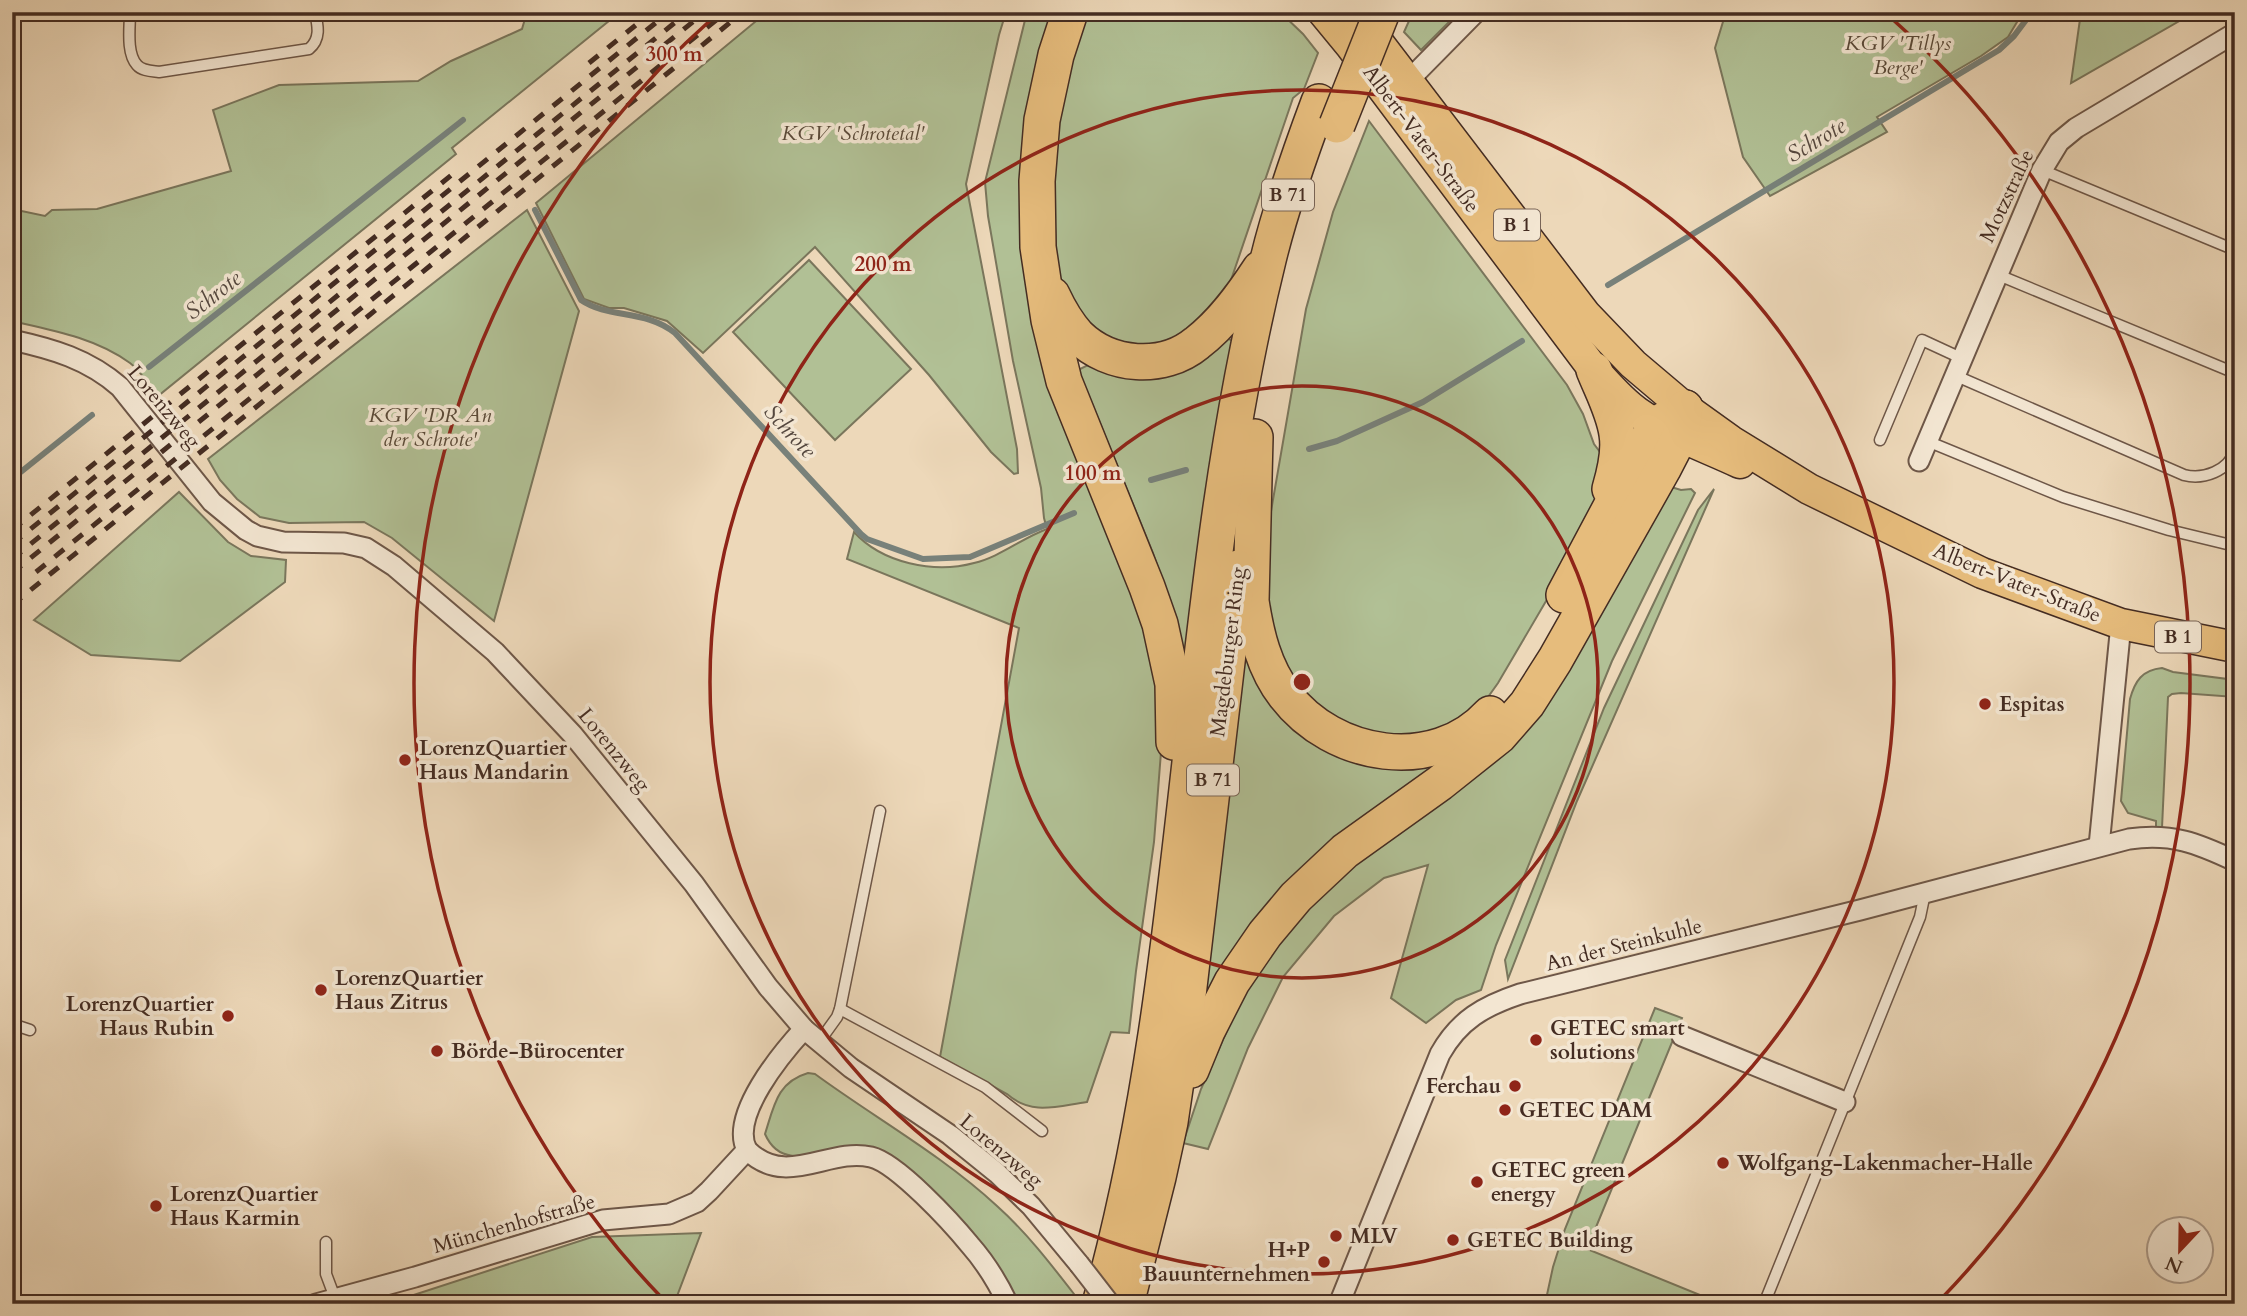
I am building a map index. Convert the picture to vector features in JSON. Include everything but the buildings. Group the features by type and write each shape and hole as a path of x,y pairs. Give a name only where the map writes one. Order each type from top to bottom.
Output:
{"highway":[{"path":"1070,12 1048,88 1039,151 1037,225 1043,280 1049,320 1064,381 1147,587 1163,636 1172,684 1179,844"},
{"name":"Magdeburger Ring","path":"1126,1304 1148,1222 1170,1122 1185,1021 1255,437 1289,273 1310,199 1328,113 1355,12"},
{"name":"Magdeburger Ring","path":"1100,1304 1143,1122 1159,1015 1213,569 1233,433 1257,304 1269,255 1328,113 1382,12"},
{"path":"1043,280 1063,317 1089,345 1118,358 1155,362 1185,351 1206,336 1249,285 1269,255"},
{"path":"1594,370 1618,435 1615,468 1602,523"},
{"path":"1255,437 1251,601 1255,630 1271,674 1301,713 1318,728 1335,737 1365,747 1395,752 1427,751 1457,740 1482,724 1501,701 1584,559 1602,523 1674,422"},
{"path":"1170,1122 1219,1006 1248,958 1285,909 1345,851 1440,783 1499,736 1527,704 1574,626 1674,422"}],"main road":[{"name":"Albert-Vater-Straße","path":"1323,12 1359,56 1594,370 1628,405 1731,441 1809,489 1982,573 2121,624 2235,648"},
{"name":"Albert-Vater-Straße","path":"1355,12 1586,315 1633,363 1674,422"}],"street":[{"path":"1408,81 1476,12"},
{"name":"Motzstraße","path":"1919,461 1996,274 2042,170 2059,142 2076,128 2235,33"},
{"name":"Lorenzweg","path":"12,340 68,354 108,377 120,387 212,502 246,530 283,542 344,543 361,546 394,566 468,627 523,680 573,735 694,884 768,987 804,1029 851,1068 950,1135 997,1173 1037,1212 1110,1304"},
{"path":"2099,846 2121,624"},
{"name":"An der Steinkuhle","path":"1339,1304 1440,1054 1451,1036 1473,1015 1493,1003 2129,839 2168,837 2192,841 2235,861"},
{"path":"804,1029 768,1072 759,1088 743,1134 747,1150 759,1159 786,1168 849,1156 878,1159 916,1189 971,1245 1008,1304"},
{"path":"1682,1036 1845,1102"},
{"name":"Münchenhofstraße","path":"316,1304 603,1220 669,1214 697,1202 747,1150"}],"lane":[{"path":"130,12 131,52 136,64 145,70 159,72 309,50 318,37 315,12"},
{"path":"2042,170 2235,250"},
{"path":"1996,274 2235,373"},
{"path":"1880,440 1922,340 1957,367 2184,475 2206,476 2234,455"},
{"path":"1927,441 2076,502 2149,525 2235,546"},
{"path":"819,1043 840,1009 880,811"},
{"path":"1764,1304 1920,916 1925,893"},
{"path":"840,1009 985,1087 1042,1131"},
{"path":"12,1024 30,1030"},
{"path":"326,1242 326,1274 335,1298"}],"green space":[{"path":"527,12 620,12 452,148 456,154 158,396 134,366 117,354 73,336 12,321 12,209 45,216 52,210 97,209 231,171 213,110 279,85 418,81 451,61 522,29"},
{"name":"KGV 'Schrotetal'","path":"767,12 1006,12 966,184 1017,449 1018,473 1014,474 991,452 929,375 815,247 703,353 667,321 624,308 609,308 584,299 536,203"},
{"path":"1027,12 1057,12 1023,158 1156,674 1161,752 1154,842 1129,1033 1111,1032 1087,1102 1045,1108 1016,1101 940,1057 1019,628 847,559 854,532 866,543 894,558 909,563 942,567 984,560 1047,529 1041,488 1013,361 988,216 985,182"},
{"path":"1085,12 1280,12 1318,53 1304,89 1293,98 1231,280 1214,306 1193,327 1168,341 1153,345 1132,346 1094,335 1057,277 1052,150 1078,27"},
{"path":"1413,12 1459,12 1421,50 1404,32"},
{"name":"KGV 'Tillys Berge'","path":"1726,12 2023,12 2008,37 1981,56 1877,117 1887,132 1770,196 1743,157 1715,48"},
{"path":"2081,12 2195,12 2071,83"},
{"path":"1369,121 1567,385 1583,414 1594,444 1600,452 1609,456 1597,504 1549,596 1498,683 1483,704 1439,734 1371,737 1305,702 1270,643 1265,546 1306,309 1333,212"},
{"name":"KGV 'DR An der Schrote'","path":"527,210 579,311 494,621 392,538 364,522 289,523 260,517 237,499 220,480 208,459"},
{"path":"809,260 911,369 835,440 733,332"},
{"path":"1227,338 1235,342 1187,667 1153,553 1078,370 1088,365 1100,370"},
{"path":"1671,487 1691,489 1695,493 1612,661 1496,945 1481,990 1456,1000 1426,1023 1391,998 1428,865 1384,878 1334,916 1283,977 1248,1048 1208,1149 1183,1143 1201,1089 1245,990 1306,903 1456,786"},
{"path":"1714,489 1577,801 1508,979 1505,960 1604,708 1698,510"},
{"path":"179,492 228,542 251,556 286,560 285,582 180,661 91,655 34,620"},
{"path":"1243,648 1269,702 1449,757 1204,1012 1204,964"},
{"path":"2162,668 2173,672 2235,680 2235,697 2181,693 2168,697 2162,828 2156,828 2156,821 2128,813 2121,801 2130,699 2134,687 2144,674"},
{"path":"1655,1008 1682,1018 1587,1249 1722,1304 1545,1304 1565,1229"},
{"path":"808,1073 815,1074 976,1187 1018,1226 1047,1259 1074,1294 1072,1304 1017,1304 874,1149 851,1146 792,1156 781,1153 772,1146 765,1134 778,1096 789,1082"},
{"path":"701,1233 674,1304 386,1304 592,1237"}],"waterway":[{"name":"Schrote","path":"1608,285 1999,50 2014,36 2032,12"},
{"name":"Schrote","path":"149,367 463,120"},
{"name":"Schrote","path":"535,210 581,300 603,310 652,320 675,333 867,539 923,559 970,557 1074,513"},
{"name":"Schrote","path":"1309,449 1337,441 1423,402 1522,341"},
{"name":"Schrote","path":"12,479 92,415"},
{"name":"Schrote","path":"1151,480 1186,470"}],"railway":[{"path":"589,63 652,12"},
{"path":"12,544 669,12"},
{"path":"12,559 688,12"},
{"path":"12,573 705,12"},
{"path":"36,572 726,12"},
{"path":"12,605 743,12"},
{"path":"12,530 459,169"}],"place":[{"name":"Espitas","path":"1985,704"},
{"name":"LorenzQuartier Haus Mandarin","path":"405,760"},
{"name":"LorenzQuartier Haus Zitrus","path":"321,990"},
{"name":"LorenzQuartier Haus Rubin","path":"228,1016"},
{"name":"GETEC smart solutions","path":"1536,1040"},
{"name":"Börde-Bürocenter","path":"437,1051"},
{"name":"Ferchau","path":"1515,1086"},
{"name":"GETEC DAM","path":"1505,1110"},
{"name":"Wolfgang-Lakenmacher-Halle","path":"1723,1163"},
{"name":"GETEC green energy","path":"1477,1182"},
{"name":"LorenzQuartier Haus Karmin","path":"156,1206"},
{"name":"MLV","path":"1336,1236"},
{"name":"GETEC Building","path":"1453,1240"},
{"name":"H+P Bauunternehmen","path":"1324,1262"}]}
